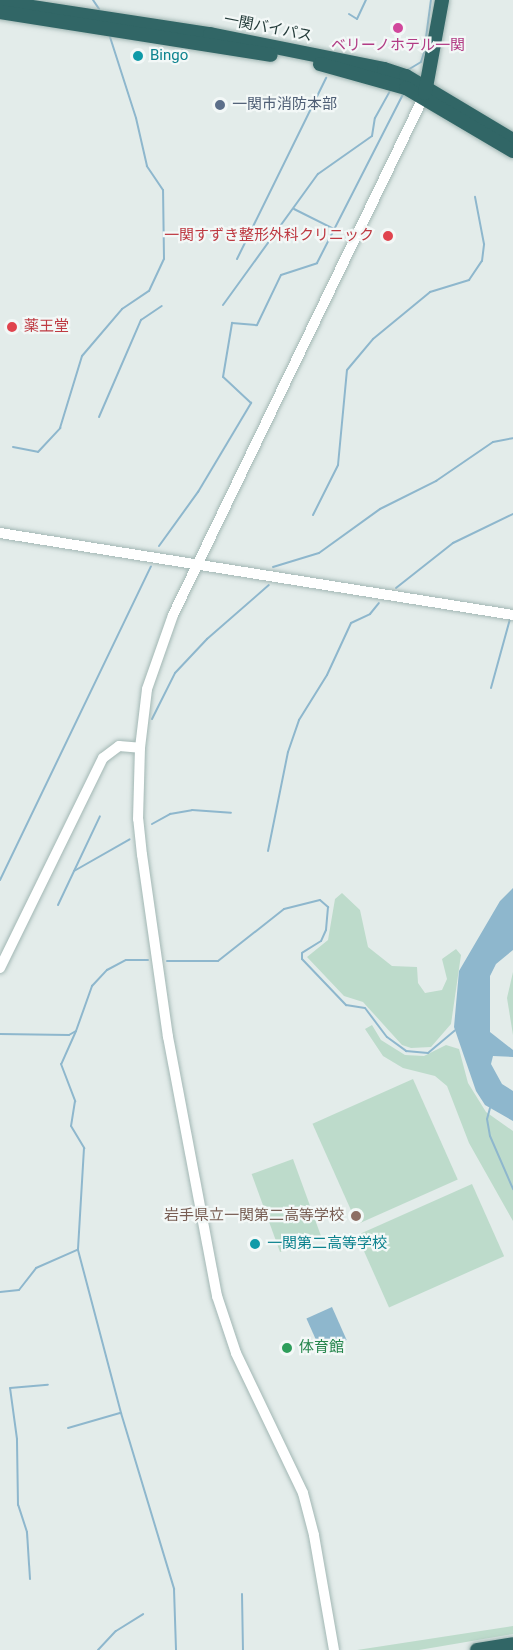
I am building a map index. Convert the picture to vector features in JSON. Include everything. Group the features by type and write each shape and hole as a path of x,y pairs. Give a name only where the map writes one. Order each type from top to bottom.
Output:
{"highway":[{"path":"425,93 442,0"},
{"name":"一関バイパス","path":"0,2 360,62 406,76 425,93 513,151"},
{"name":"一関バイパス","path":"0,12 327,65 425,93 513,140"},
{"path":"477,1650 513,1644"}],"street":[{"path":"334,1650 314,1535 303,1493 236,1353 217,1296 168,1037 142,855 138,819 140,748 147,689 160,646 197,564 425,93"},
{"path":"0,533 513,615"},
{"path":"0,968 103,758 111,749 119,746 140,748"}],"green space":[{"path":"342,893 360,910 368,947 392,966 417,967 418,983 425,993 442,990 447,979 442,959 456,949 461,955 451,1024 431,1047 411,1048 402,1045 363,1002 344,996 307,957 328,940 335,899"},
{"path":"513,972 513,1035 507,998"},
{"path":"372,1025 381,1040 405,1055 424,1056 446,1045 459,1049 468,1083 486,1112 513,1131 513,1221 469,1143 447,1086 435,1076 403,1068 383,1056 365,1029"},
{"path":"413,1079 458,1179 357,1224 313,1124"},
{"path":"293,1159 321,1237 280,1252 252,1174"},
{"path":"472,1184 504,1256 389,1307 357,1235"},
{"path":"513,1626 513,1634 419,1650 357,1650"}],"water":[{"path":"513,888 513,950 496,964 490,976 490,1032 513,1050 513,1057 493,1056 491,1064 502,1084 513,1091 513,1121 485,1105 476,1091 454,1027 459,971 500,901"},
{"path":"332,1307 347,1340 321,1351 306,1318"}],"waterway":[{"path":"93,0 99,9"},
{"path":"349,14 357,19 366,0"},
{"path":"406,71 421,62 431,0"},
{"path":"13,447 38,452 60,428 82,356 122,309 149,291 164,259 163,190 147,166 136,118 110,37"},
{"path":"237,259 326,78"},
{"path":"223,305 318,174 372,136 375,118 390,91"},
{"path":"159,546 198,492 251,403 223,377 232,323 257,325 281,275 317,263 404,92"},
{"path":"313,515 338,465 347,370 373,339 430,292 469,280 482,261 484,244 475,197"},
{"path":"294,209 334,229"},
{"path":"99,417 141,320 162,306"},
{"path":"273,567 319,553 380,509 436,481 493,442 513,438"},
{"path":"396,588 453,543 513,514"},
{"path":"0,880 151,566"},
{"path":"152,719 175,673 207,639 269,585"},
{"path":"268,851 288,752 299,720 327,675 351,623 370,614 379,603"},
{"path":"491,688 510,619"},
{"path":"152,824 170,814 192,810 231,813"},
{"path":"58,905 100,816"},
{"path":"74,871 130,839"},
{"path":"167,961 218,961 284,909 320,900 328,907 326,930 321,941 302,953 302,959 346,1005 365,1008 387,1037 406,1051 428,1053 455,1030"},
{"path":"0,1034 69,1035 76,1031 92,986 107,970 126,960 148,960"},
{"path":"76,1031 61,1064 75,1101 71,1126 84,1148 78,1250 121,1413 174,1589 176,1650"},
{"path":"490,1108 487,1119 490,1136 513,1189"},
{"path":"0,1292 19,1290 36,1268 77,1250"},
{"path":"30,1579 27,1532 18,1505 17,1439 10,1388 48,1385"},
{"path":"68,1428 120,1413"},
{"path":"242,1594 243,1650"},
{"path":"98,1650 116,1631 143,1614"}],"place":[{"name":"ベリーノホテル一関","path":"398,28"},
{"name":"Bingo","path":"138,56"},
{"name":"一関市消防本部","path":"220,105"},
{"name":"一関すずき整形外科クリニック","path":"388,236"},
{"name":"薬王堂","path":"12,327"},
{"name":"岩手県立一関第二高等学校","path":"356,1216"},
{"name":"一関第二高等学校","path":"255,1244"},
{"name":"体育館","path":"287,1348"}]}
